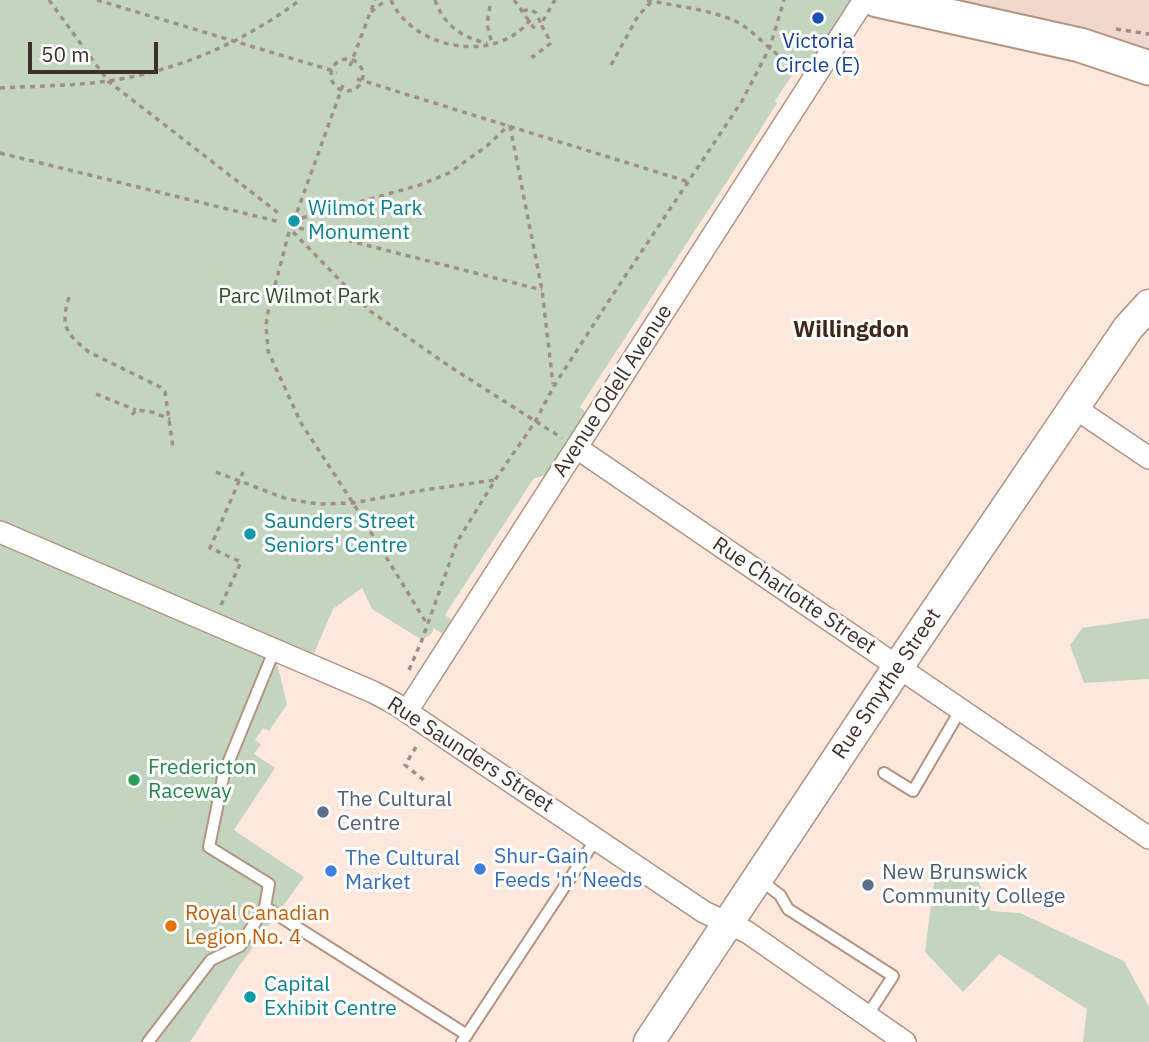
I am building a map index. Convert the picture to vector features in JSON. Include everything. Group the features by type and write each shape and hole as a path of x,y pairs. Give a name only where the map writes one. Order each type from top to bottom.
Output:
{"main road":[{"path":"877,0 1080,45 1149,68"},
{"path":"1080,45 1149,50"},
{"name":"Rue Smythe Street","path":"1139,321 1149,284"},
{"name":"Rue Smythe Street","path":"649,1042 899,667 1075,408 1149,305"}],"street":[{"name":"Avenue Odell Avenue","path":"407,711 573,445 864,0"},
{"path":"1075,408 1149,458"},
{"name":"Rue Charlotte Street","path":"573,445 1149,838"},
{"name":"Rue Saunders Street","path":"0,532 373,692 407,711 704,912 747,932 905,1042"}],"lane":[{"path":"148,1042 211,960 240,946 265,907 269,884 209,847 224,773 274,651"},
{"path":"884,773 913,791 961,709"},
{"path":"265,907 465,1038 596,839"},
{"path":"757,878 780,895 788,909 892,976 867,1016"}],"path":[{"path":"49,0 108,81 281,215"},
{"path":"97,0 337,72"},
{"path":"0,88 108,81 175,66 236,42 268,24 300,0"},
{"path":"351,66 374,0"},
{"path":"370,14 388,0 410,25 436,40 466,47 492,44 520,30 530,20"},
{"path":"435,0 443,17 455,29 469,38 492,44"},
{"path":"514,0 537,32"},
{"path":"541,24 555,0"},
{"path":"405,678 428,625 457,542 535,422 554,386 743,101 770,47 784,0"},
{"path":"611,65 638,16 650,1 682,6 732,20 752,31 782,60 798,66 822,66"},
{"path":"490,6 487,24 492,44"},
{"path":"523,11 530,9 536,13 551,43 533,57 532,55"},
{"path":"341,60 352,60 360,66 362,81 356,89 341,91 333,84 332,70 341,60"},
{"path":"357,79 689,182"},
{"path":"297,212 343,85"},
{"path":"302,218 420,185 449,173 487,146 509,125"},
{"path":"509,125 542,290 554,386"},
{"path":"0,153 280,222"},
{"path":"299,228 542,290"},
{"path":"428,625 300,423 268,351 268,312 291,232 370,311 573,445"},
{"path":"69,297 64,313 65,327 70,335 89,352 160,387 168,399 173,448"},
{"path":"96,394 136,411 152,412 170,419"},
{"path":"132,415 136,411"},
{"path":"216,472 287,499 319,504 353,503 495,480"},
{"path":"222,605 241,562 210,548 243,472"},
{"path":"416,747 405,765 425,781"}],"shaded area":[{"path":"877,0 1149,0 1149,50 1080,45"}],"green space":[{"name":"Parc Wilmot Park","path":"0,0 864,0 826,60 798,66 754,140 580,407 590,415 551,474 534,478 445,615 462,627 453,641 434,628 432,633 422,640 372,609 362,588 333,609 309,665 274,651 287,704 269,731 263,728 255,740 261,744 254,754 275,768 234,830 304,877 237,969 190,1042 0,1042"},
{"path":"1149,618 1149,679 1084,683 1070,645 1082,628"},
{"path":"936,867 974,871 991,911 1020,913 1124,961 1149,1007 1149,1042 1083,1042 1087,1009 999,954 963,992 925,952"}],"place":[{"name":"Victoria Circle (E)","path":"818,18"},
{"name":"Wilmot Park Monument","path":"294,221"},
{"name":"Saunders Street Seniors' Centre","path":"250,534"},
{"name":"Fredericton Raceway","path":"134,780"},
{"name":"The Cultural Centre","path":"323,812"},
{"name":"Shur-Gain Feeds 'n' Needs","path":"480,869"},
{"name":"The Cultural Market","path":"331,871"},
{"name":"New Brunswick Community College","path":"868,885"},
{"name":"Royal Canadian Legion No. 4","path":"171,926"},
{"name":"Capital Exhibit Centre","path":"250,997"}],"district":[{"name":"Willingdon","path":"851,330"}]}
